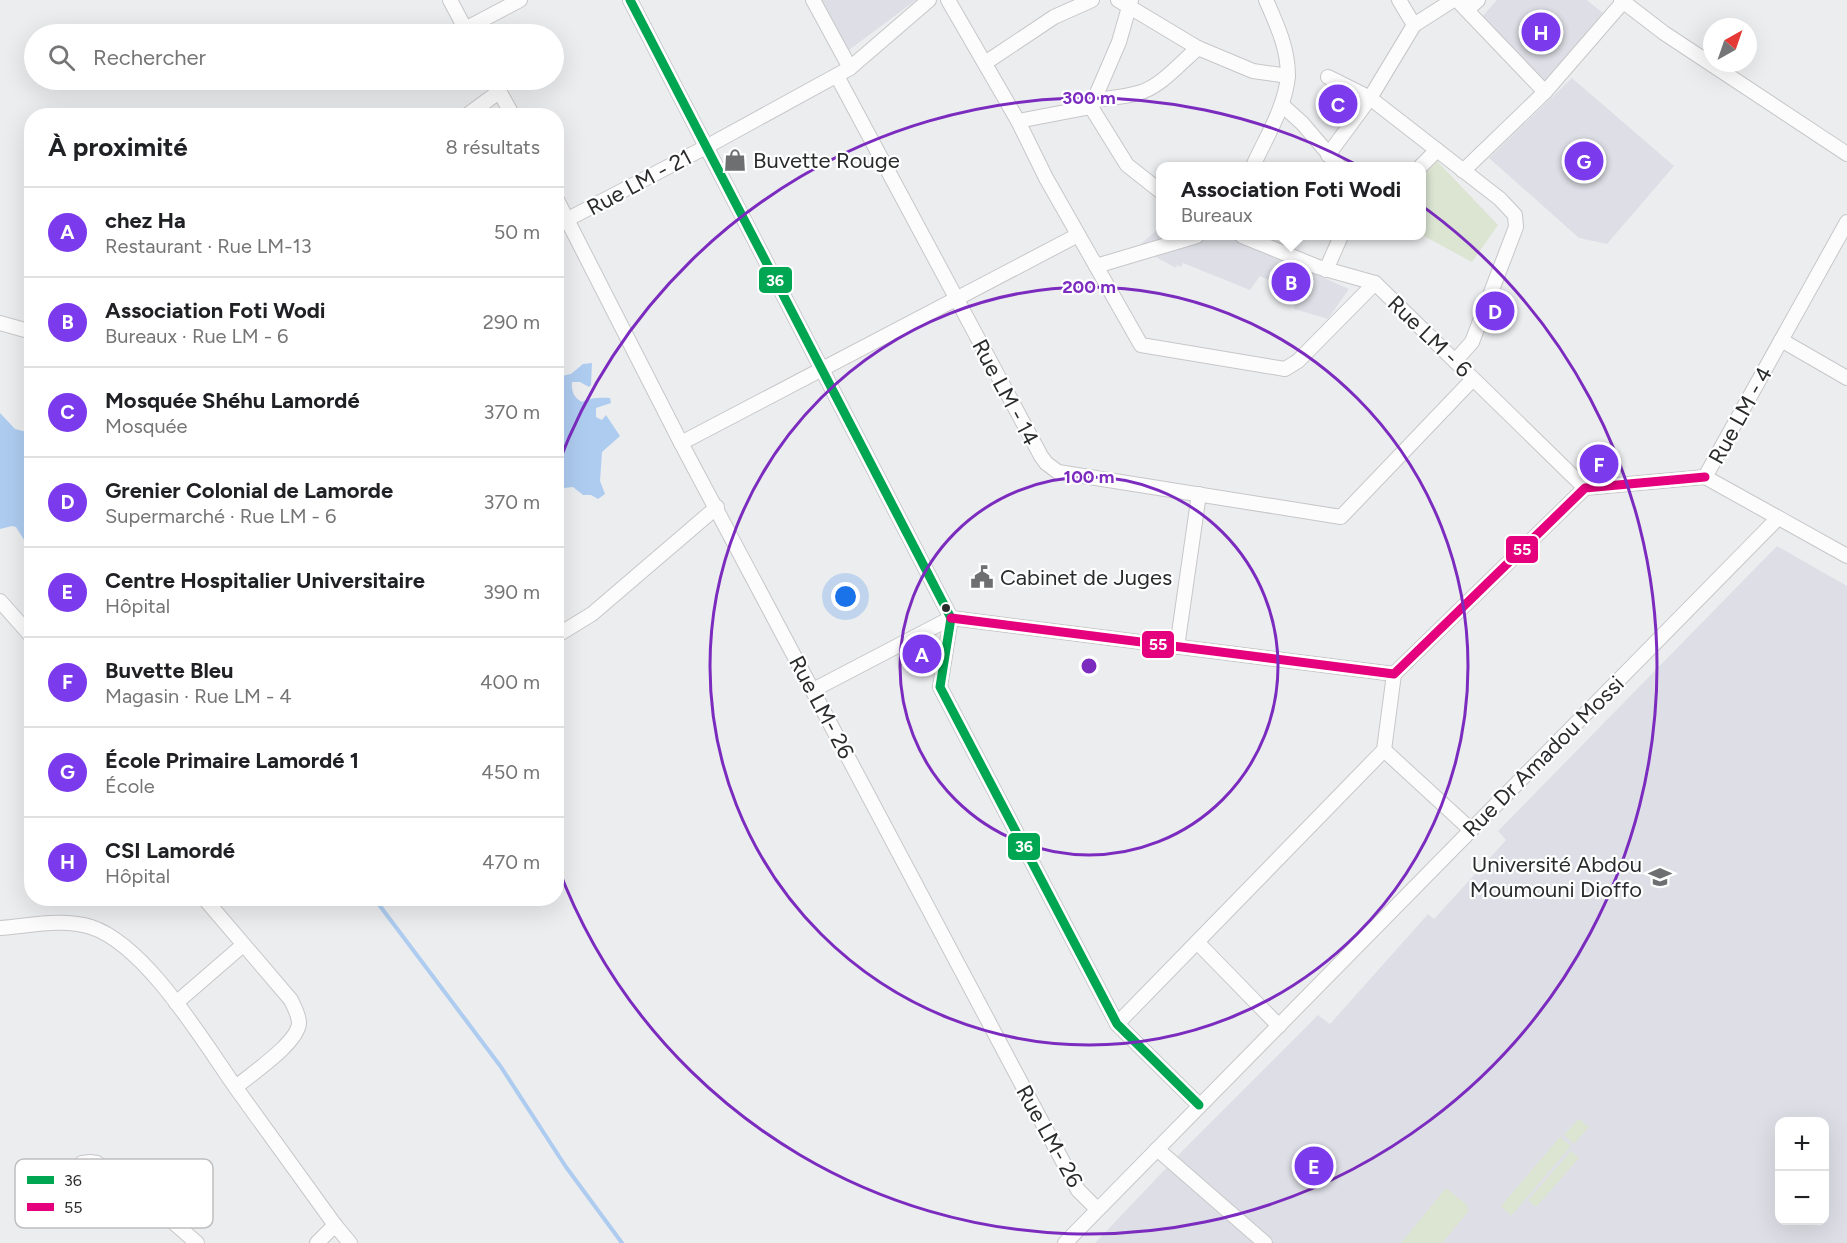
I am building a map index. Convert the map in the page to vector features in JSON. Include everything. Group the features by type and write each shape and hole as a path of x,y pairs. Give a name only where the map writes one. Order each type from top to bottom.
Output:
{"street":[{"path":"450,0 463,24"},
{"path":"480,24 520,0"},
{"path":"630,0 951,618 940,687 1117,1024 1199,1105"},
{"path":"813,0 850,68"},
{"name":"Rue LM - 21","path":"568,219 837,76 850,68 929,0"},
{"path":"948,0 1018,121 1078,235 1141,345 1285,369 1298,361 1375,283"},
{"path":"985,63 1054,17 1092,0"},
{"path":"1255,162 1282,105 1288,76 1288,59 1283,40 1266,0"},
{"path":"1399,0 1414,25"},
{"path":"1328,155 1370,98 1414,25 1455,0 1545,92"},
{"path":"1467,10 1478,0"},
{"path":"1463,171 1545,92 1622,1 1664,33 1847,154"},
{"path":"1093,104 1119,42 1126,2 1198,48 1253,71 1288,76"},
{"path":"1018,121 1146,90 1198,48"},
{"name":"Rue LM - 14","path":"837,76 1041,456 1058,472 1341,518 1473,379"},
{"path":"1328,76 1370,98 1500,198 1512,210 1517,220 1472,342 1455,361"},
{"path":"474,108 492,90"},
{"path":"500,90 509,108"},
{"path":"1093,104 1127,165 1156,187"},
{"path":"1282,105 1302,123 1335,162"},
{"path":"1425,162 1437,150"},
{"name":"Rue LM- 26","path":"564,212 681,442 1078,1190 1097,1209"},
{"name":"Rue LM - 4","path":"1585,488 1705,477 1847,222"},
{"path":"681,442 1078,235"},
{"path":"1096,266 1184,240"},
{"name":"Rue LM - 6","path":"1252,240 1326,270 1375,283 1585,488"},
{"path":"1326,270 1339,240"},
{"path":"0,323 24,330"},
{"path":"1781,340 1847,378"},
{"path":"1705,477 1847,556"},
{"path":"1117,1024 1384,750 1394,674 1585,488"},
{"path":"1177,647 1199,494"},
{"path":"564,631 592,614 717,507"},
{"name":"Rue Dr Amadou Mossi","path":"1065,1243 1778,518"},
{"path":"0,601 24,628"},
{"path":"813,690 951,618 1394,674"},
{"path":"1384,750 1470,829"},
{"path":"211,906 291,1000 299,1016 297,1032 282,1049 236,1087"},
{"path":"0,928 70,922 93,927 118,942 142,963 176,1003 350,1243"},
{"path":"1197,942 1279,1026"},
{"path":"176,1003 243,945"},
{"path":"1157,1149 1265,1243"},
{"path":"317,1243 335,1225"},
{"path":"179,1228 197,1243"}],"shaded area":[{"path":"816,0 916,0 845,53"},
{"path":"1497,0 1587,0 1604,14 1547,83 1480,19"},
{"path":"1572,78 1674,166 1607,244 1579,238 1489,158"},
{"path":"1156,231 1156,240 1238,240 1349,289 1328,319 1294,309 1294,292 1260,276 1250,290 1183,263 1181,267 1177,265 1176,268 1150,254 1141,244"},
{"name":"Université Abdou Moumouni Dioffo","path":"1777,546 1847,586 1847,1243 1095,1243 1189,1144 1318,1015 1330,1024 1428,914 1434,919 1506,840 1498,831"}],"green space":[{"path":"1435,159 1498,225 1472,262 1426,237 1426,169"},
{"path":"1579,1119 1589,1127 1574,1144 1564,1135"},
{"path":"1560,1137 1571,1146 1511,1216 1501,1206"},
{"path":"1571,1151 1579,1158 1536,1207 1528,1200"},
{"path":"1446,1188 1468,1206 1468,1212 1442,1243 1401,1243"}],"water":[{"path":"592,363 591,385 589,387 580,382 572,382 574,394 582,402 594,398 610,398 611,403 596,408 596,417 602,420 606,415 620,436 602,452 600,481 605,494 598,499 591,495 583,495 573,487 564,488 564,376 571,374 583,364"},
{"path":"0,413 15,429 24,431 24,540 16,527 0,529"}],"waterway":[{"path":"380,906 501,1067 566,1167 622,1243"}],"transit line":[{"name":"36","path":"630,0 951,618 940,687 1117,1024 1199,1105"},
{"name":"55","path":"951,618 1394,674 1585,488 1705,477"}],"place":[{"name":"CSI Lamordé","path":"1541,32"},
{"name":"Mosquée Shéhu Lamordé","path":"1338,104"},
{"name":"Buvette Rouge","path":"735,160"},
{"name":"École Primaire Lamordé 1","path":"1584,161"},
{"name":"Association Foti Wodi","path":"1291,282"},
{"name":"Grenier Colonial de Lamorde","path":"1495,311"},
{"name":"Buvette Bleu","path":"1599,464"},
{"name":"Cabinet de Juges","path":"982,577"},
{"name":"chez Ha","path":"922,654"},
{"name":"Université Abdou Moumouni Dioffo","path":"1660,877"},
{"name":"Centre Hospitalier Universitaire","path":"1314,1166"}]}
